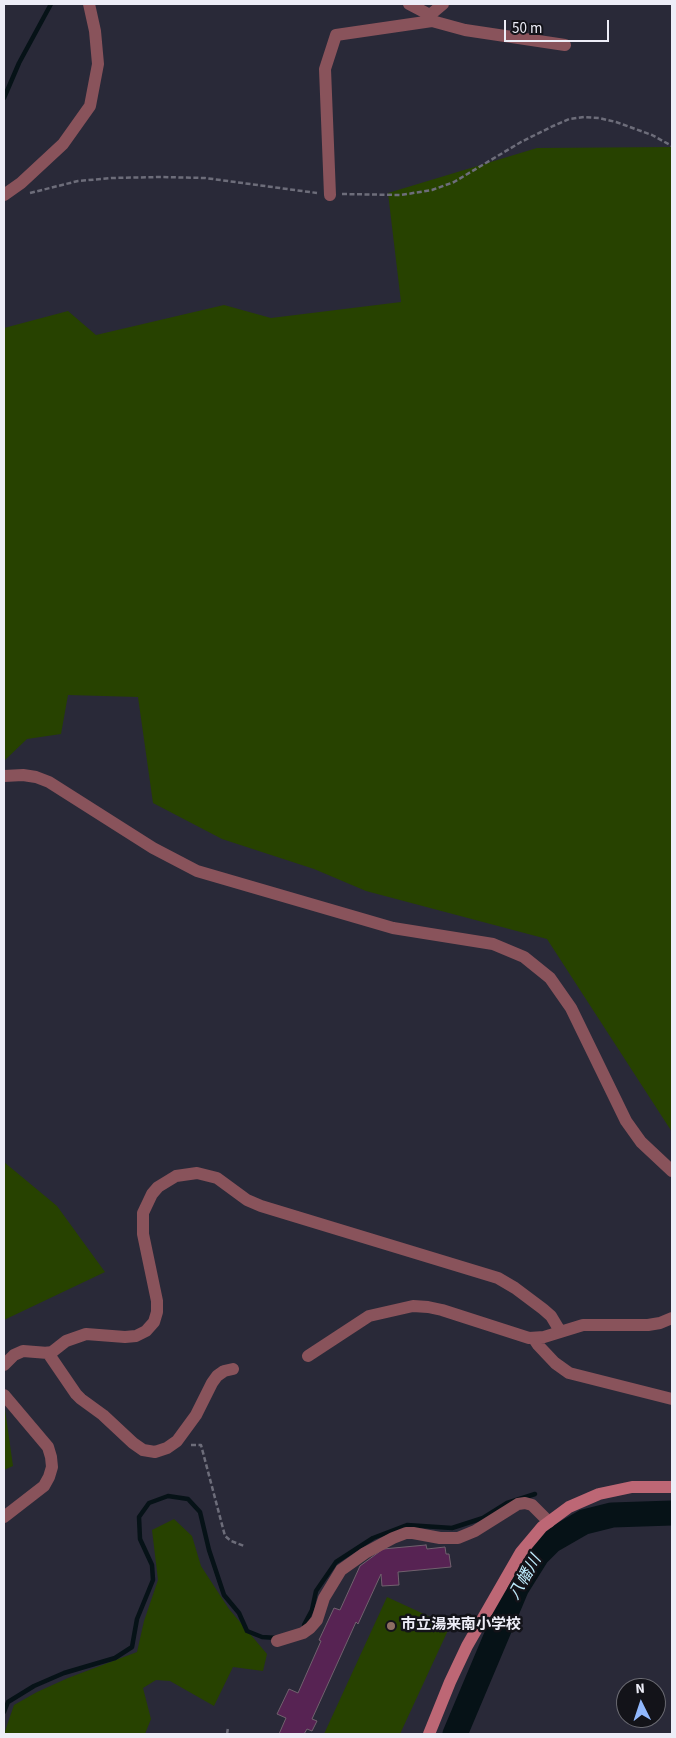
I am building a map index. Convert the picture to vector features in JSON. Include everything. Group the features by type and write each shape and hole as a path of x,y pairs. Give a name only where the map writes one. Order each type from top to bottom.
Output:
{"main road":[{"path":"429,1734 461,1658 512,1566 531,1539 569,1507 600,1494 632,1487 672,1487"}],"street":[{"path":"4,195 21,183 63,144 90,106 98,64 95,31 89,4"},
{"path":"409,4 431,18 465,30 565,45"},
{"path":"330,195 325,69 336,35 431,18 443,4"},
{"path":"4,776 36,777 49,782 153,848 197,871 393,928 493,944 524,957 550,978 571,1008 626,1121 641,1142 672,1171"},
{"path":"4,1365 14,1355 23,1351 52,1352 66,1341 86,1334 136,1336 146,1331 154,1322 158,1312 143,1234 143,1213 158,1186 167,1180 186,1173 207,1174 217,1178 247,1200 261,1206 498,1278 543,1309 551,1316 560,1331"},
{"path":"308,1356 369,1316 413,1306 442,1310 521,1337 534,1338 583,1325 648,1325 672,1318"},
{"path":"534,1338 555,1363 569,1373 672,1399"},
{"path":"46,1353 51,1356 76,1394 103,1415 132,1443 143,1450 155,1452 167,1448 177,1441 191,1424 217,1376 224,1371 232,1369"},
{"path":"4,1395 48,1447 52,1467 44,1486 4,1518"},
{"path":"277,1641 303,1634 310,1628 316,1620 324,1598 341,1570 365,1553 393,1538 406,1533 449,1539 458,1538 475,1531 518,1504 525,1503 538,1509 549,1522"}],"path":[{"path":"23,195 78,181 160,177 205,178 330,195 401,195 432,190 454,182 545,130 569,120 584,117 616,122 652,135 672,146"},
{"path":"167,1448 201,1445 225,1536 231,1541 244,1546"},
{"path":"227,1734 228,1728"}],"green space":[{"path":"672,147 672,1132 547,939 366,891 314,869 222,839 153,803 138,697 68,695 61,734 27,739 4,761 4,328 68,311 96,335 224,305 271,318 401,302 388,193 537,148"},
{"path":"4,1162 57,1206 105,1272 4,1320"},
{"path":"4,1402 13,1466 4,1470"},
{"path":"174,1519 192,1536 201,1566 229,1609 267,1654 263,1671 233,1667 214,1706 170,1681 156,1680 143,1688 151,1719 145,1734 4,1734 14,1705 68,1678 137,1652 144,1621 158,1580 152,1530"},
{"path":"387,1597 450,1626 400,1734 324,1734"}],"building":[{"path":"426,1545 427,1549 445,1547 446,1554 449,1554 451,1567 398,1572 399,1585 382,1586 381,1574 358,1624 356,1622 312,1719 317,1721 312,1731 307,1729 304,1734 279,1734 286,1718 277,1714 289,1689 298,1693 334,1608 340,1610 360,1566 383,1549"}],"waterway":[{"path":"4,98 19,63 51,4"},
{"path":"304,1625 312,1610 316,1591 336,1562 373,1538 407,1525 452,1528 483,1518 507,1503 535,1494"},
{"path":"4,1712 8,1702 34,1686 64,1673 115,1658 132,1647 137,1619 153,1580 152,1565 140,1539 139,1517 149,1503 168,1496 188,1499 200,1512 209,1550 224,1595 239,1613 247,1631 262,1637 277,1638"},
{"name":"八幡川","path":"455,1734 517,1587 537,1555 551,1541 584,1522 612,1515 672,1513"}],"place":[{"name":"市立湯来南小学校","path":"391,1626"}]}
